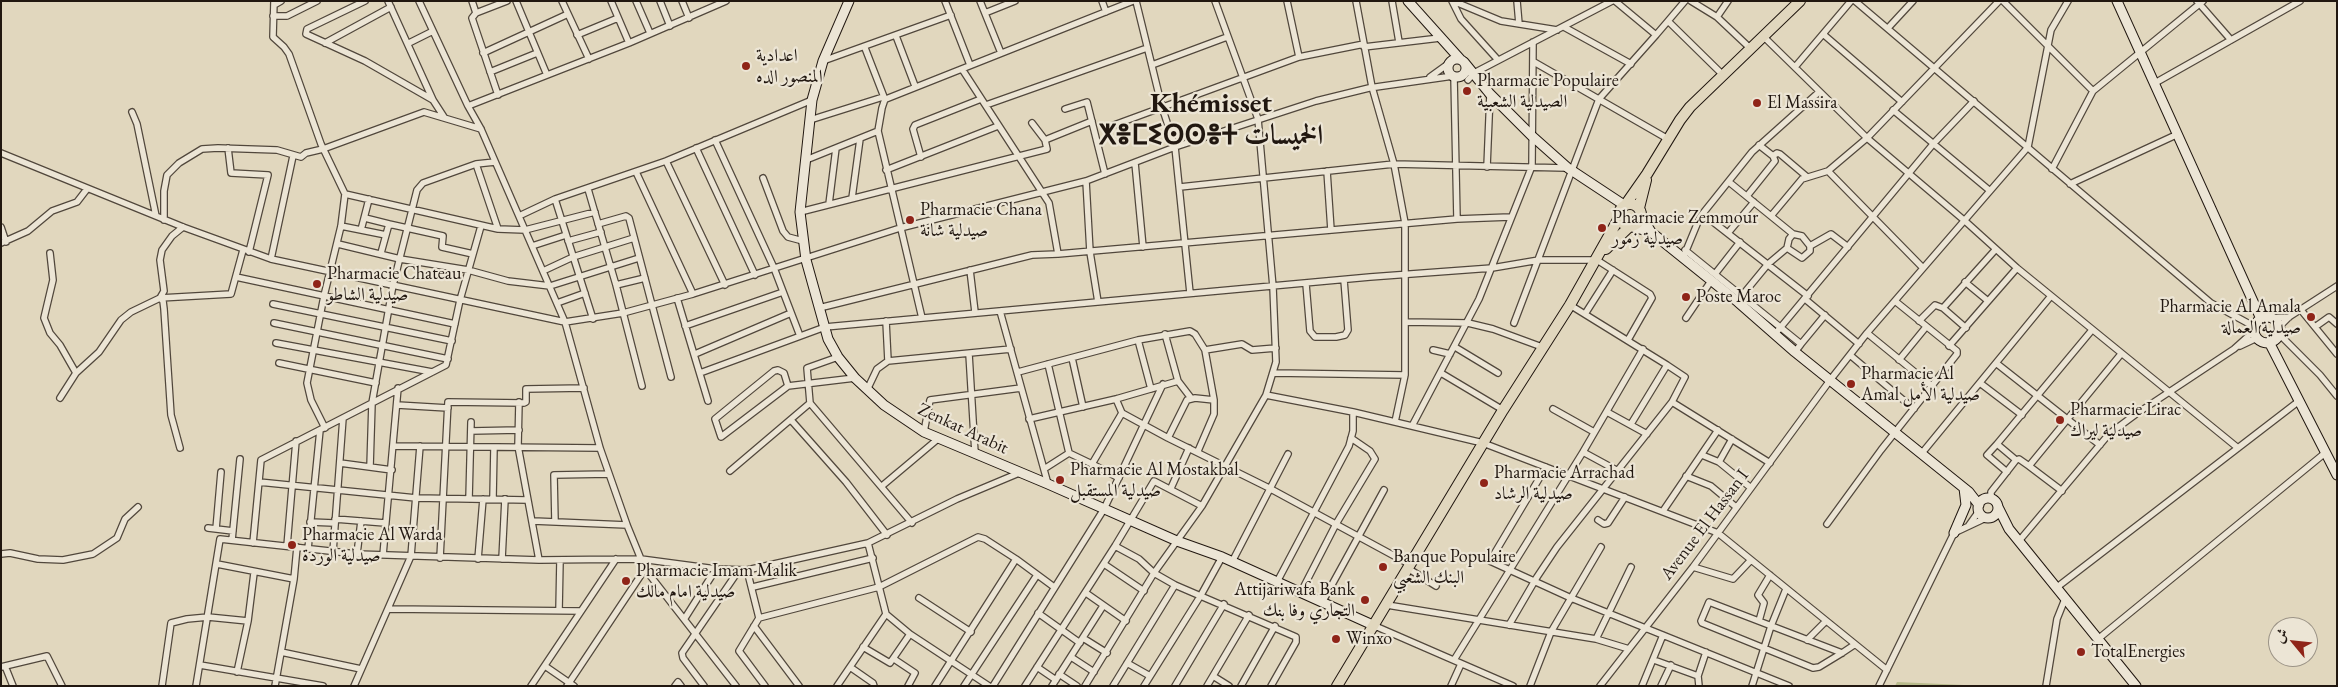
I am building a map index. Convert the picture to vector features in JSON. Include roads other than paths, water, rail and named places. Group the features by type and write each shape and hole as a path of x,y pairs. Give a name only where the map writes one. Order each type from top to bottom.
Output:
{"main road":[{"path":"1337,686 1388,605 1503,410 1570,305 1598,258 1622,210 1648,174 1668,139 1690,107 1800,1"},
{"path":"1598,258 1630,227 1638,224 1648,174"},
{"path":"1622,210 1634,204 1640,212"},
{"path":"1622,210 1623,224 1630,227"}],"street":[{"path":"281,1 274,3 273,37 289,54 323,149 345,194 338,244 324,296 307,383 322,429 308,549"},
{"path":"273,16 287,16 317,1"},
{"path":"364,1 306,31 307,35 365,61 433,100"},
{"path":"419,1 468,106 481,129 565,322 600,448 627,525 645,569 736,686"},
{"path":"472,1 476,14"},
{"path":"498,95 472,19 476,14 498,3 507,1"},
{"path":"516,1 547,75"},
{"path":"563,1 589,59"},
{"path":"611,1 629,43"},
{"path":"636,1 650,33"},
{"path":"660,1 670,26"},
{"path":"682,1 689,18"},
{"path":"468,106 629,43 726,1"},
{"name":"Zenkat Arabit","path":"849,1 824,61 812,100 800,212 806,260 824,327 838,357 855,378 884,405 924,432 1048,484 1177,542 1222,557 1375,626"},
{"path":"945,1 970,65"},
{"path":"980,1 1001,53"},
{"path":"985,13 1016,1"},
{"path":"1102,1 1106,12"},
{"path":"810,120 885,98 1134,1 1148,48 1162,107 1175,147 1190,293"},
{"path":"1085,686 1154,573 1202,506 1266,395 1274,373 1276,348 1273,286 1267,236 1258,119 1215,1"},
{"path":"1287,1 1299,57"},
{"path":"1356,1 1372,87 1394,164 1405,223 1407,274 1406,375 1395,422"},
{"path":"1392,1 1399,42"},
{"path":"1408,1 1442,41 1462,60 1455,166 1456,219"},
{"path":"1452,1 1501,21 1557,30"},
{"path":"1452,1 1461,19 1498,60"},
{"path":"1517,1 1519,24"},
{"path":"1,153 164,220 271,259 565,322 623,313 725,286 774,268 806,260 900,228 1086,181 1175,147 1258,119 1372,87 1428,78 1462,76 1498,60 1614,1 1656,35"},
{"path":"1514,323 1539,260 1570,169 1598,99 1685,1"},
{"path":"1691,1 1717,16 1751,49"},
{"path":"1717,16 1728,1"},
{"path":"1795,67 1851,1"},
{"path":"1855,1 2211,303 2260,324 2276,321 2275,336 2279,360 2337,475"},
{"path":"1888,28 1913,1"},
{"path":"1770,216 1806,176 1828,171 1867,138 2001,1 2094,91"},
{"path":"2028,146 2051,30 2068,1"},
{"path":"2117,1 2252,300 2260,324 2263,342 2275,336 2289,317"},
{"path":"2155,83 2300,1"},
{"path":"2052,170 2094,91 2200,2 2231,40"},
{"path":"325,43 390,4 433,100 444,117"},
{"path":"483,53 568,14"},
{"path":"824,61 865,48 951,15"},
{"path":"577,34 618,18"},
{"path":"1668,21 1723,74"},
{"path":"1564,27 1631,64"},
{"path":"409,44 433,31"},
{"path":"1823,34 1902,102"},
{"path":"896,36 915,86"},
{"path":"1764,36 1819,92 1908,174 1965,221 2017,268 2168,393 2238,448"},
{"path":"1152,65 1227,37"},
{"path":"1114,125 1299,57 1364,45 1442,41"},
{"path":"1442,41 1449,63 1448,71 1480,83 1532,136 1570,169 1604,193 1622,210"},
{"path":"1412,426 1468,323 1532,166 1533,42"},
{"path":"865,48 885,98 878,132 922,318"},
{"path":"986,105 1148,48"},
{"path":"490,72 537,53"},
{"path":"1428,78 1449,63 1462,60"},
{"path":"1534,62 1668,139"},
{"path":"962,69 1049,204 1058,254"},
{"path":"1684,254 1703,214 1759,145 1819,92"},
{"path":"1487,166 1490,94"},
{"path":"921,157 913,129 915,125 981,99"},
{"path":"519,216 555,199 666,161 812,100"},
{"path":"1778,331 1934,143 1974,101"},
{"path":"1065,109 1087,102 1105,174"},
{"path":"1893,110 1989,190"},
{"path":"132,112 137,124 156,216"},
{"path":"164,220 165,182 170,171 184,159 202,149 277,150 293,156 301,156 424,112 481,129"},
{"path":"1045,140 1092,121"},
{"path":"800,212 1047,149 1045,140 1032,123"},
{"path":"886,170 998,126"},
{"path":"806,160 878,132"},
{"path":"2070,184 2178,134"},
{"path":"852,198 860,139"},
{"path":"715,140 774,268 800,336"},
{"path":"1746,196 1775,161 1773,156 1759,145"},
{"name":"Avenue El Hassan I","path":"1600,686 1693,567 1830,379 1867,333 2028,146"},
{"path":"60,398 76,373 99,352 128,314 160,298 228,295 232,292 268,176 263,173 231,173 228,148"},
{"path":"696,148 755,275"},
{"path":"829,204 836,148"},
{"path":"1773,156 1777,153 1780,154 1806,176"},
{"path":"271,259 293,156"},
{"path":"666,161 725,286"},
{"path":"370,467 372,403 393,285 417,190 420,185 476,164 495,162"},
{"path":"1135,163 1143,247"},
{"path":"476,164 498,229"},
{"path":"1180,187 1394,164 1532,166 1570,169"},
{"path":"1326,171 1331,230"},
{"path":"1828,171 1851,192 1923,268"},
{"path":"636,172 693,294"},
{"path":"763,178 783,231 788,237 803,241"},
{"path":"1086,181 1090,252 1098,302"},
{"path":"1729,182 1793,234 1802,236 1810,246 1810,251 1802,258 1787,248"},
{"path":"1,227 4,242 28,230 52,212 77,202 86,189"},
{"path":"588,189 616,285 642,386"},
{"path":"345,194 413,208 498,229 525,230 594,212"},
{"path":"361,230 369,199"},
{"path":"555,199 593,319"},
{"path":"1728,233 1754,202"},
{"path":"1640,212 1650,232"},
{"path":"1703,214 1768,264 1859,344"},
{"path":"598,224 626,216 634,238 671,377"},
{"path":"819,308 1032,255 1090,252 1405,223 1510,217"},
{"path":"365,218 443,236 442,247 473,254"},
{"path":"381,253 389,224"},
{"path":"341,226 386,235"},
{"path":"253,542 261,460 398,388 445,366 448,360 460,300 481,226"},
{"path":"160,298 164,291 160,260 162,250 172,236 182,227"},
{"path":"1630,227 1650,232 1684,254 1778,331 1801,344"},
{"path":"532,246 601,232"},
{"path":"1740,299 1768,264 1787,248 1793,234"},
{"path":"1810,246 1831,234 1848,247"},
{"path":"543,271 573,257 634,238"},
{"path":"1686,318 1740,242"},
{"path":"338,244 400,259 468,270 508,281 550,286 639,258"},
{"path":"1943,308 1996,248"},
{"path":"50,253 53,280 44,311 44,318 50,333 60,345 76,373"},
{"path":"700,373 824,327 1190,293 1492,268 1539,260 1598,258 1652,296 1628,340"},
{"path":"1949,346 2017,268"},
{"path":"970,270 975,312"},
{"path":"1585,314 1613,270"},
{"path":"236,277 455,324"},
{"path":"616,285 644,278"},
{"path":"1306,284 1310,331 1315,337 1336,337 1345,335 1348,330 1344,280"},
{"path":"1965,282 1988,301"},
{"path":"2020,541 2100,445 2121,425 2234,349 2260,324 2289,317 2337,286"},
{"path":"685,326 783,292"},
{"path":"557,303 585,293"},
{"path":"1922,453 2051,296"},
{"path":"160,298 163,301 164,309 171,415 180,448"},
{"path":"677,298 708,401"},
{"path":"1827,524 1957,354 1957,351 1895,301"},
{"path":"273,304 452,341"},
{"path":"1510,625 1534,582 1557,547 1672,402 1685,377 1570,305"},
{"path":"1919,321 1935,305 1943,308 1966,328"},
{"path":"2301,310 2337,354"},
{"path":"1000,311 1048,484"},
{"path":"694,354 791,313"},
{"path":"1795,352 1825,315"},
{"path":"2315,327 2329,317 2337,324"},
{"path":"886,321 888,360"},
{"path":"1407,322 1468,323 1493,329 1542,347"},
{"path":"274,323 448,360"},
{"path":"1899,360 1926,327"},
{"path":"2007,472 1987,456 2092,330"},
{"path":"1018,372 1138,340 1190,331 1195,334 1205,350 1214,400 1214,414 1198,451"},
{"path":"1778,331 1795,352 1967,490 1982,516 1988,517 2009,529"},
{"path":"1867,333 1933,387"},
{"path":"1165,334 1178,381 1191,398"},
{"path":"2275,336 2320,375 2337,396"},
{"path":"1138,340 1150,389"},
{"path":"276,343 432,372"},
{"path":"1205,350 1242,344 1252,350 1276,348"},
{"path":"1455,347 1498,373"},
{"path":"867,390 877,369 888,360 1011,349"},
{"path":"1454,660 1510,571 1643,349"},
{"path":"1433,350 1450,354"},
{"path":"969,354 975,454"},
{"path":"2029,466 2121,354"},
{"path":"1850,355 1914,409"},
{"path":"838,357 808,366 806,370 810,403 912,523"},
{"path":"1072,358 1083,407"},
{"path":"279,363 376,383"},
{"path":"1996,363 2100,445"},
{"path":"1048,364 1069,453"},
{"path":"1631,424 1667,365"},
{"path":"788,386 784,373 778,370 774,371 715,419 721,437 788,386 855,378"},
{"path":"1274,373 1406,375"},
{"path":"1441,373 1503,410"},
{"path":"1029,419 1116,399 1178,381"},
{"path":"1980,383 2022,415"},
{"path":"868,543 886,614 910,634 991,686 1104,509 1145,426 1163,384"},
{"path":"383,555 398,388"},
{"path":"440,558 448,402 450,400 526,402 526,389 584,388"},
{"path":"924,432 930,400 1021,388"},
{"path":"1266,395 1353,412 1483,443 1718,533 1887,670"},
{"path":"1168,438 1187,400 1191,398 1214,400"},
{"path":"1116,399 1122,413 1357,535 1410,567 1436,586"},
{"path":"2056,588 2299,401"},
{"path":"519,402 518,446 539,560"},
{"path":"1672,402 1770,463"},
{"path":"730,471 810,403"},
{"path":"396,405 448,408"},
{"path":"1553,409 1594,432"},
{"path":"1278,582 1342,460 1351,438 1353,412"},
{"path":"1606,412 1647,434"},
{"path":"1092,464 1122,413"},
{"path":"333,552 343,418"},
{"path":"791,420 846,482 887,535"},
{"path":"469,499 471,422"},
{"path":"471,431 519,430"},
{"path":"1663,511 1718,430"},
{"path":"882,486 939,438"},
{"path":"1301,592 1336,524 1375,459 1370,451 1351,438"},
{"path":"1719,462 1732,439"},
{"path":"287,546 296,441"},
{"path":"1997,444 2016,460 2019,459 2062,491"},
{"path":"394,446 600,448"},
{"path":"354,686 411,556 420,446"},
{"path":"492,498 494,447"},
{"path":"1171,488 1189,448"},
{"path":"1582,452 1618,471"},
{"path":"1069,453 1119,478"},
{"path":"1044,469 1069,453"},
{"path":"2098,639 2325,453"},
{"path":"1232,562 1288,454"},
{"path":"1702,455 1719,462 1751,488"},
{"path":"232,540 240,459"},
{"path":"1989,498 1991,492 2016,460"},
{"path":"340,463 392,470"},
{"path":"1546,467 1490,560 1571,598 1789,686"},
{"path":"216,529 221,472"},
{"path":"196,686 220,539 357,554 478,559 641,559 716,569 747,570 868,543 912,523 957,499 1019,473"},
{"path":"555,522 554,475 609,474"},
{"path":"1686,476 1711,486 1736,507"},
{"path":"1025,686 1116,546 1154,481 1171,488 1202,506"},
{"path":"259,482 314,486 416,498 527,500"},
{"path":"1323,601 1357,535 1384,490"},
{"path":"1967,490 1996,502 2009,529 2136,686"},
{"path":"1879,686 1954,533 1966,502 1967,490"},
{"path":"1598,520 1608,524 1625,497"},
{"path":"1969,525 1982,500 1989,498"},
{"path":"478,559 483,499"},
{"path":"502,559 505,500"},
{"path":"1,554 10,553 33,558 63,560 93,554 117,538 125,519 138,507"},
{"path":"1954,533 1994,515 1998,507"},
{"path":"533,520 627,525"},
{"path":"310,522 361,521 385,523"},
{"path":"357,554 361,521"},
{"path":"208,528 233,531"},
{"path":"759,618 879,587 978,537 985,539 1016,559 1054,587"},
{"path":"1116,546 1139,559 1154,573 1175,585 1224,604 1293,635 1296,640 1271,686"},
{"path":"1530,686 1552,632 1601,547"},
{"path":"276,686 294,579 297,548"},
{"path":"1144,686 1201,595 1222,557"},
{"path":"753,587 873,558"},
{"path":"531,686 616,559"},
{"path":"935,686 1016,559"},
{"path":"559,611 560,560"},
{"path":"1693,567 1733,579 1751,560"},
{"path":"217,564 294,579"},
{"path":"1104,564 1144,590"},
{"path":"1596,639 1630,567"},
{"path":"545,666 570,685 645,569"},
{"path":"685,618 716,569"},
{"path":"704,686 682,657 682,653 739,570"},
{"path":"747,570 753,587 759,618 739,651 765,686"},
{"path":"237,672 248,621 254,572"},
{"path":"964,686 1037,575"},
{"path":"1759,621 1764,603 1758,595 1770,575"},
{"path":"1113,686 1175,585"},
{"path":"1752,686 1771,626 1786,589"},
{"path":"1086,593 1126,621"},
{"path":"919,598 971,632"},
{"path":"2046,686 2057,619 2065,599"},
{"path":"1842,653 1709,602 1700,621 1702,624 1813,668 1842,653 1854,645"},
{"path":"1174,686 1224,604"},
{"path":"1388,605 1596,639 1629,649"},
{"path":"1052,686 1103,606"},
{"path":"389,609 580,611"},
{"path":"1038,612 1062,630 1106,653"},
{"path":"837,686 886,614"},
{"path":"1207,686 1248,615"},
{"path":"162,686 171,623 208,617 248,621"},
{"path":"1807,640 1826,621"},
{"path":"754,626 799,686"},
{"path":"1241,686 1275,626"},
{"path":"1375,626 1454,660 1499,683 1512,686"},
{"path":"864,647 888,664 894,659 910,634"},
{"path":"1642,686 1664,635"},
{"path":"281,652 361,669"},
{"path":"1699,686 1698,676 1706,652"},
{"path":"13,686 3,666 47,656 62,686"},
{"path":"1071,657 1094,672"},
{"path":"894,659 915,673 910,685"},
{"path":"1654,660 1698,676"},
{"path":"1127,663 1150,676"},
{"path":"200,664 323,686"},
{"path":"1451,686 1461,664"},
{"path":"1661,686 1670,666"},
{"path":"850,667 873,683 874,686"},
{"path":"1037,667 1077,686"},
{"path":"1213,676 1229,686"},
{"path":"675,686 678,682 681,686"}],"place":[{"name":"اعدادية المنصور الده","path":"746,66"},
{"name":"Pharmacie Populaire الصيدلية الشعبية","path":"1467,91"},
{"name":"El Massira","path":"1757,103"},
{"name":"Pharmacie Chana صيدلية شانة","path":"910,220"},
{"name":"Pharmacie Zemmour صيدلية زمور","path":"1602,228"},
{"name":"Pharmacie Chateau صيدلية الشاطو","path":"317,284"},
{"name":"Poste Maroc","path":"1686,297"},
{"name":"Pharmacie Al Amala صيدلية العمالة","path":"2311,317"},
{"name":"Pharmacie Al Amal صيدلية الأمل","path":"1851,384"},
{"name":"Pharmacie Lirac صيدلية ليراك","path":"2060,420"},
{"name":"Pharmacie Al Mostakbal صيدلية المستقبل","path":"1060,480"},
{"name":"Pharmacie Arrachad صيدلية الرشاد","path":"1484,483"},
{"name":"Pharmacie Al Warda صيدلية الوردة","path":"292,545"},
{"name":"Banque Populaire البنك الشعبي","path":"1383,567"},
{"name":"Pharmacie Imam Malik صيدلية امام مالك","path":"626,581"},
{"name":"Attijariwafa Bank التجاري وفا بنك","path":"1365,600"},
{"name":"Winxo","path":"1336,639"},
{"name":"TotalEnergies","path":"2081,652"}],"district":[{"name":"Khémisset ⵅⴻⵎⵉⵙⵙⴻⵜ الخميسات","path":"1211,120"}]}
